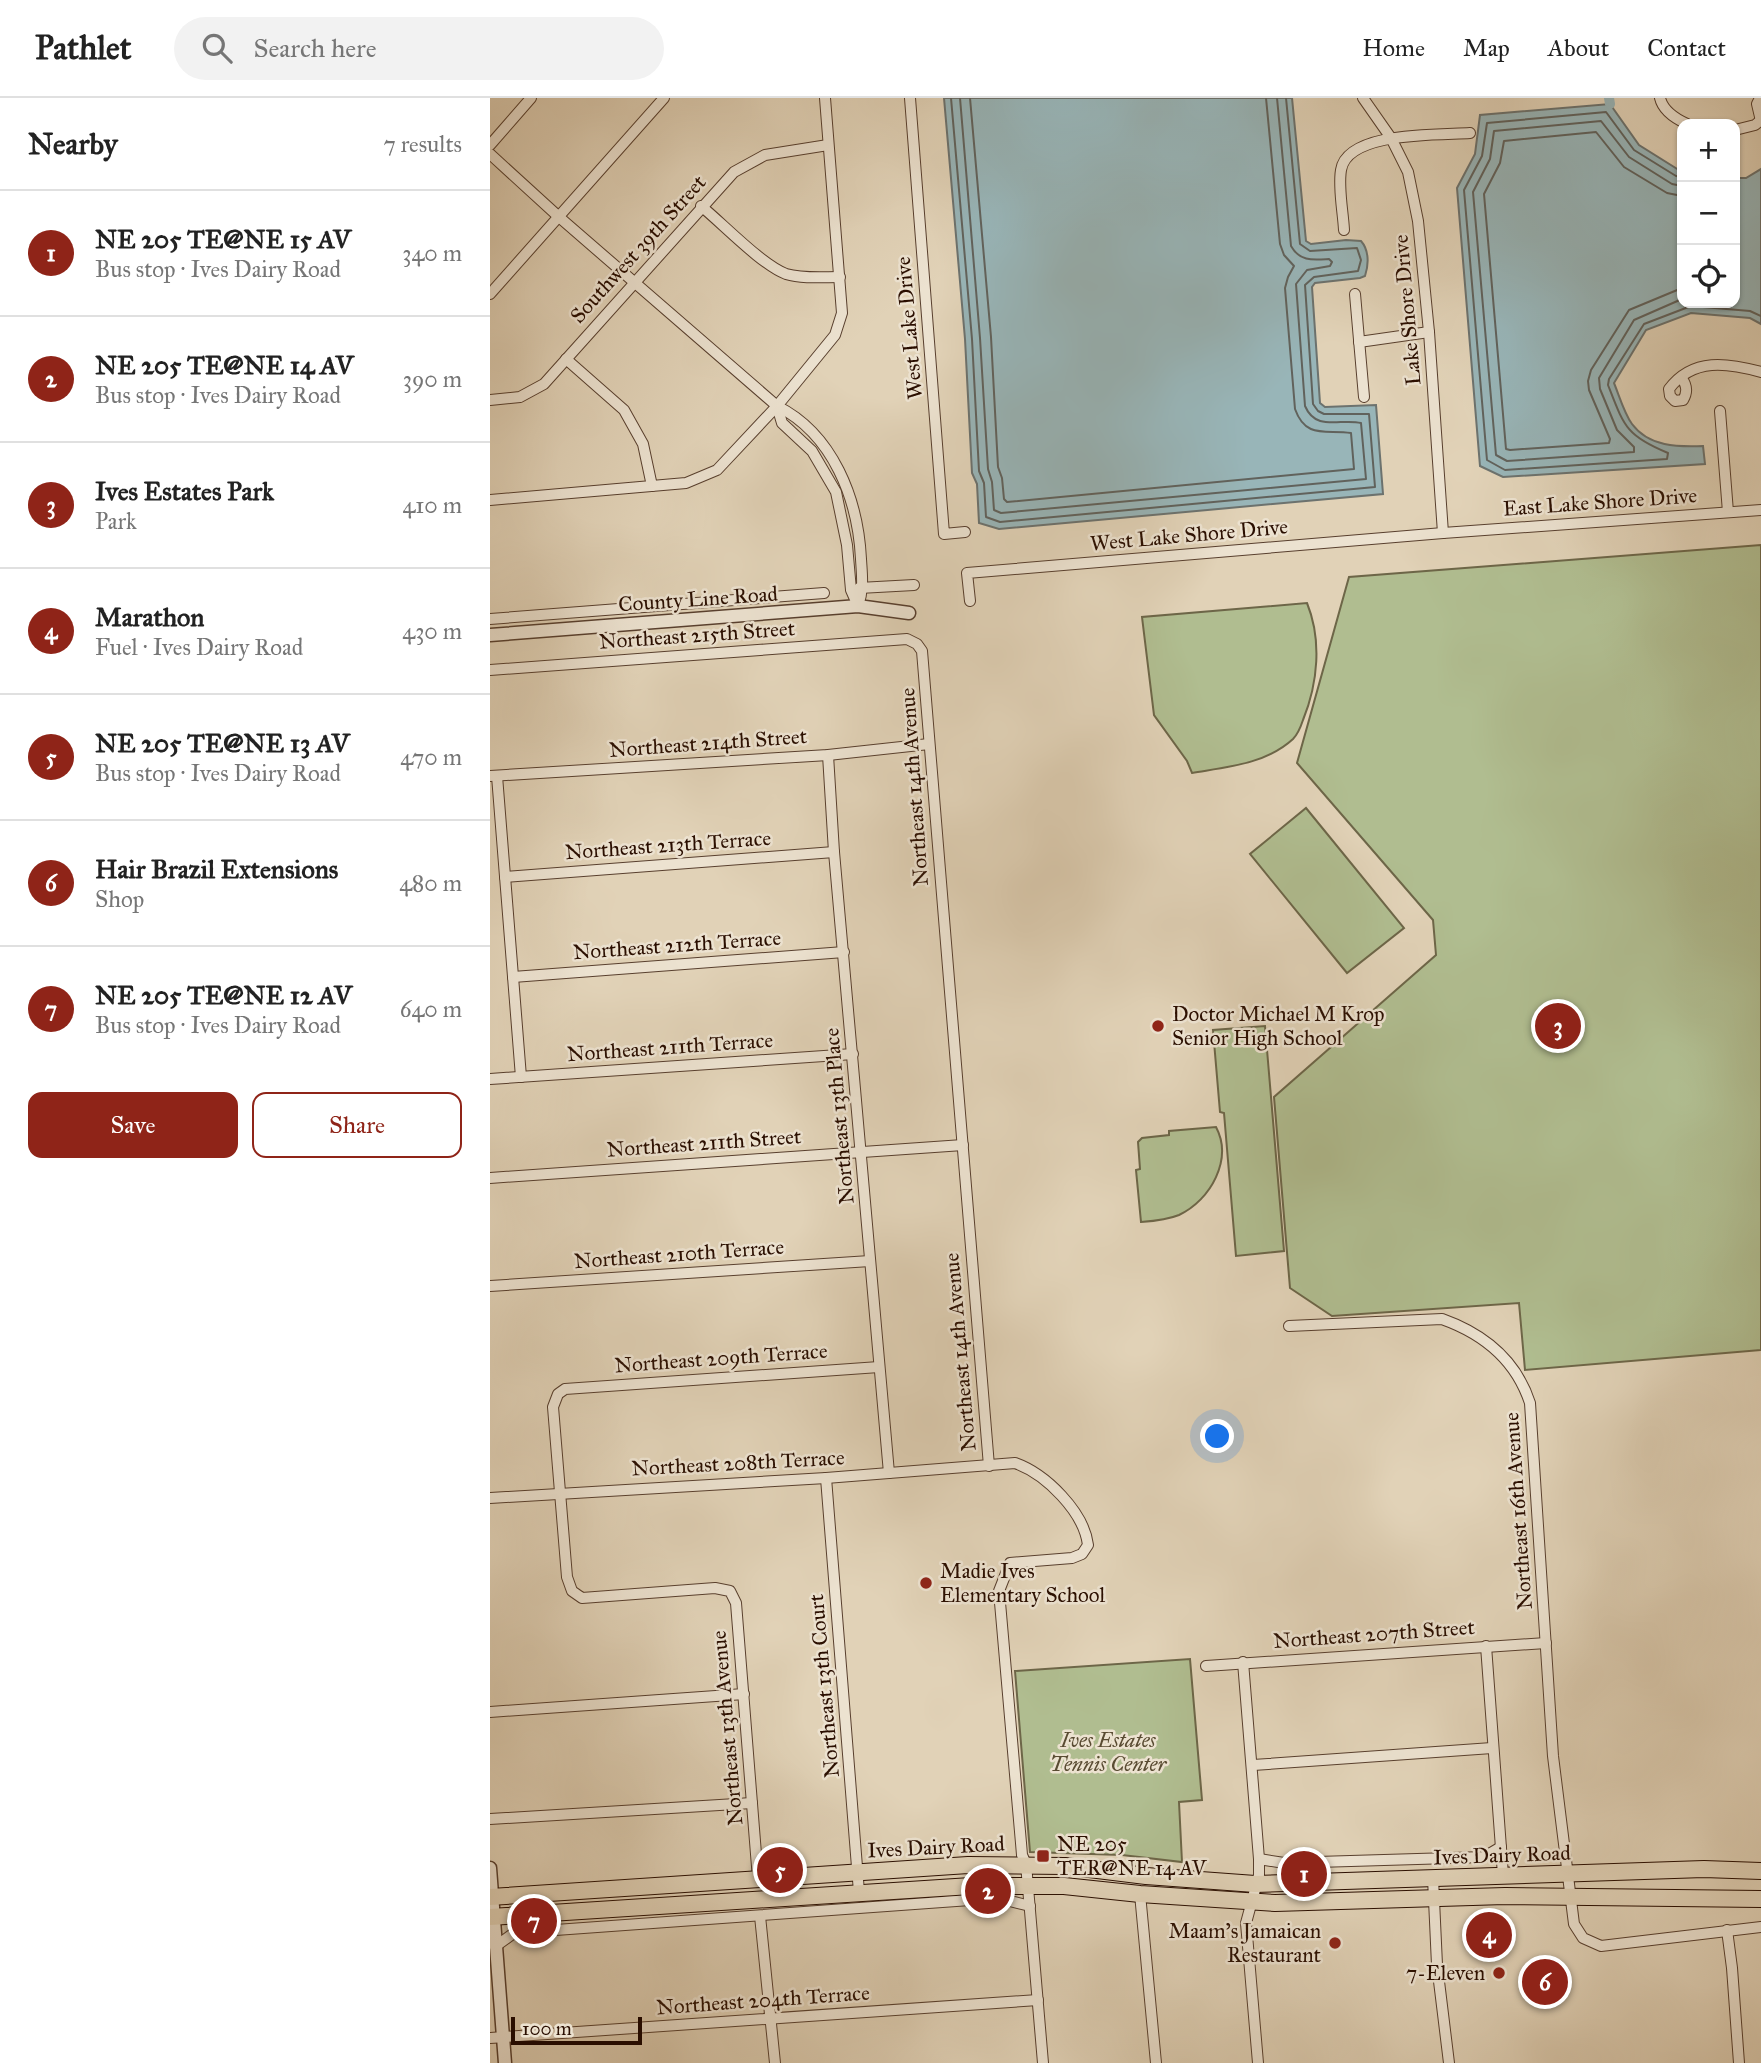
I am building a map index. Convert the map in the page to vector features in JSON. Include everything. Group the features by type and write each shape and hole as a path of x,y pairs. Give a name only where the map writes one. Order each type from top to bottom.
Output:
{"main road":[{"name":"Ives Dairy Road","path":"491,1897 858,1872 1026,1864 1255,1884 1704,1869 1761,1871"},
{"name":"Ives Dairy Road","path":"492,1917 859,1892 1028,1885 1275,1903 1569,1896 1761,1899"}],"street":[{"path":"490,145 531,98"},
{"path":"490,294 664,98"},
{"path":"490,500 686,483 717,470 778,406 835,335 842,313 825,98"},
{"name":"West Lake Drive","path":"910,98 944,534 965,532"},
{"name":"Lake Shore Drive","path":"1363,98 1391,138 1408,172 1418,221 1443,533"},
{"path":"1660,98 1661,103 1677,120"},
{"path":"1740,129 1761,121 1757,104 1760,98"},
{"path":"1344,230 1341,167 1351,153 1371,142 1391,138 1470,133"},
{"name":"Southwest 39th Street","path":"490,400 520,397 544,384 734,173 765,155 828,145"},
{"path":"490,154 778,406 793,413 822,443 848,487 860,543 864,588 858,606"},
{"path":"702,206 770,265 786,274 841,277"},
{"path":"1355,293 1364,397"},
{"path":"1359,342 1429,332"},
{"path":"566,359 625,410 643,444 652,486"},
{"path":"1681,377 1712,363 1761,372"},
{"path":"778,406 782,423 812,451 836,492 847,545 851,589 858,606"},
{"path":"1720,411 1728,512"},
{"name":"East Lake Shore Drive","path":"1443,533 1761,510"},
{"name":"West Lake Shore Drive","path":"970,601 967,573 1443,533"},
{"path":"851,589 914,585"},
{"path":"490,619 824,593"},
{"name":"County Line Road","path":"490,635 858,606 909,613"},
{"name":"Northeast 215th Street","path":"490,670 907,639"},
{"name":"Northeast 14th Avenue","path":"907,639 917,644 925,662 929,744 989,1466 1015,1463 1026,1467 1049,1484 1078,1514 1087,1531 1088,1545 1082,1555 1010,1563 999,1591 1043,2063"},
{"name":"Northeast 214th Street","path":"493,776 828,755 929,744"},
{"name":"Northeast 13th Place","path":"828,755 834,852 889,1474"},
{"path":"493,776 505,877 521,1077"},
{"name":"Northeast 213th Terrace","path":"505,877 834,852"},
{"name":"Northeast 212th Terrace","path":"513,977 844,952"},
{"name":"Northeast 211th Terrace","path":"490,1079 853,1054"},
{"name":"Northeast 211th Street","path":"490,1178 963,1145"},
{"name":"Northeast 210th Terrace","path":"490,1286 870,1261"},
{"name":"Northeast 16th Avenue","path":"1289,1326 1442,1319 1459,1325 1485,1341 1515,1369 1530,1403 1553,1756 1574,1924 1583,1938 1601,1946 1761,1927"},
{"name":"Northeast 209th Terrace","path":"561,1493 553,1407 558,1394 565,1389 879,1367"},
{"name":"Northeast 208th Terrace","path":"490,1498 989,1466"},
{"name":"Northeast 13th Court","path":"826,1478 859,1892"},
{"name":"Northeast 13th Avenue","path":"561,1493 567,1577 572,1591 582,1598 715,1588 730,1591 736,1602 758,1879"},
{"name":"Northeast 207th Street","path":"1206,1666 1546,1643"},
{"path":"1486,1646 1503,1875"},
{"path":"1243,1662 1259,1858 1259,1875 1246,1923 1258,2063"},
{"path":"490,1712 744,1694"},
{"path":"1253,1765 1492,1748"},
{"path":"490,1819 752,1803"},
{"path":"1259,1858 1284,1863 1484,1857 1501,1847"},
{"path":"490,1868 497,2038 505,2063"},
{"path":"1433,1878 1437,1965 1449,2063"},
{"path":"1140,1894 1156,2063"},
{"path":"493,1945 514,1933 998,1898 1030,1906"},
{"path":"760,1916 775,2063"},
{"path":"1727,1930 1739,2063"},
{"name":"Northeast 204th Terrace","path":"497,2038 1038,2000"}],"green space":[{"path":"1761,545 1761,1350 1525,1370 1519,1303 1332,1316 1290,1288 1274,1097 1436,955 1433,920 1297,763 1349,577"},
{"path":"1307,603 1315,632 1315,676 1308,706 1296,735 1271,754 1258,759 1192,773 1187,761 1154,715 1142,617"},
{"path":"1306,808 1404,928 1347,973 1250,854"},
{"path":"1265,1026 1284,1251 1236,1256 1224,1113 1220,1112 1213,1030"},
{"path":"1216,1127 1222,1152 1216,1177 1209,1189 1201,1199 1179,1215 1141,1222 1136,1170 1140,1169 1138,1142 1142,1138 1169,1135 1169,1131"},
{"name":"Ives Estates Tennis Center","path":"1190,1659 1202,1800 1179,1802 1182,1862 1122,1855 1030,1852 1015,1671"}],"water":[{"path":"944,98 1292,98 1306,241 1311,244 1361,241 1368,257 1365,276 1315,283 1312,287 1320,403 1325,407 1376,405 1383,494 999,529 979,523 977,484 972,473 965,339"},
{"path":"1610,104 1639,145 1677,169 1677,308 1740,308 1740,178 1746,178 1761,169 1761,324 1750,318 1691,313 1646,330 1614,383 1627,415 1639,432 1664,444 1703,446 1705,464 1503,477 1480,466 1457,188 1475,154 1480,115"}],"waterway":[{"path":"1609,98 1610,104"}],"place":[{"name":"Doctor Michael M Krop Senior High School","path":"1158,1026"},
{"name":"Ives Estates Park","path":"1558,1026"},
{"name":"Madie Ives Elementary School","path":"926,1583"},
{"name":"NE 205 TER@NE 14 AV","path":"1043,1856"},
{"name":"NE 205 TE@NE 13 AV","path":"780,1870"},
{"name":"NE 205 TE@NE 15 AV","path":"1304,1874"},
{"name":"NE 205 TE@NE 14 AV","path":"988,1891"},
{"name":"NE 205 TE@NE 12 AV","path":"534,1921"},
{"name":"Marathon","path":"1489,1935"},
{"name":"Maam's Jamaican Restaurant","path":"1335,1943"},
{"name":"7-Eleven","path":"1499,1973"},
{"name":"Hair Brazil Extensions","path":"1545,1982"}]}
